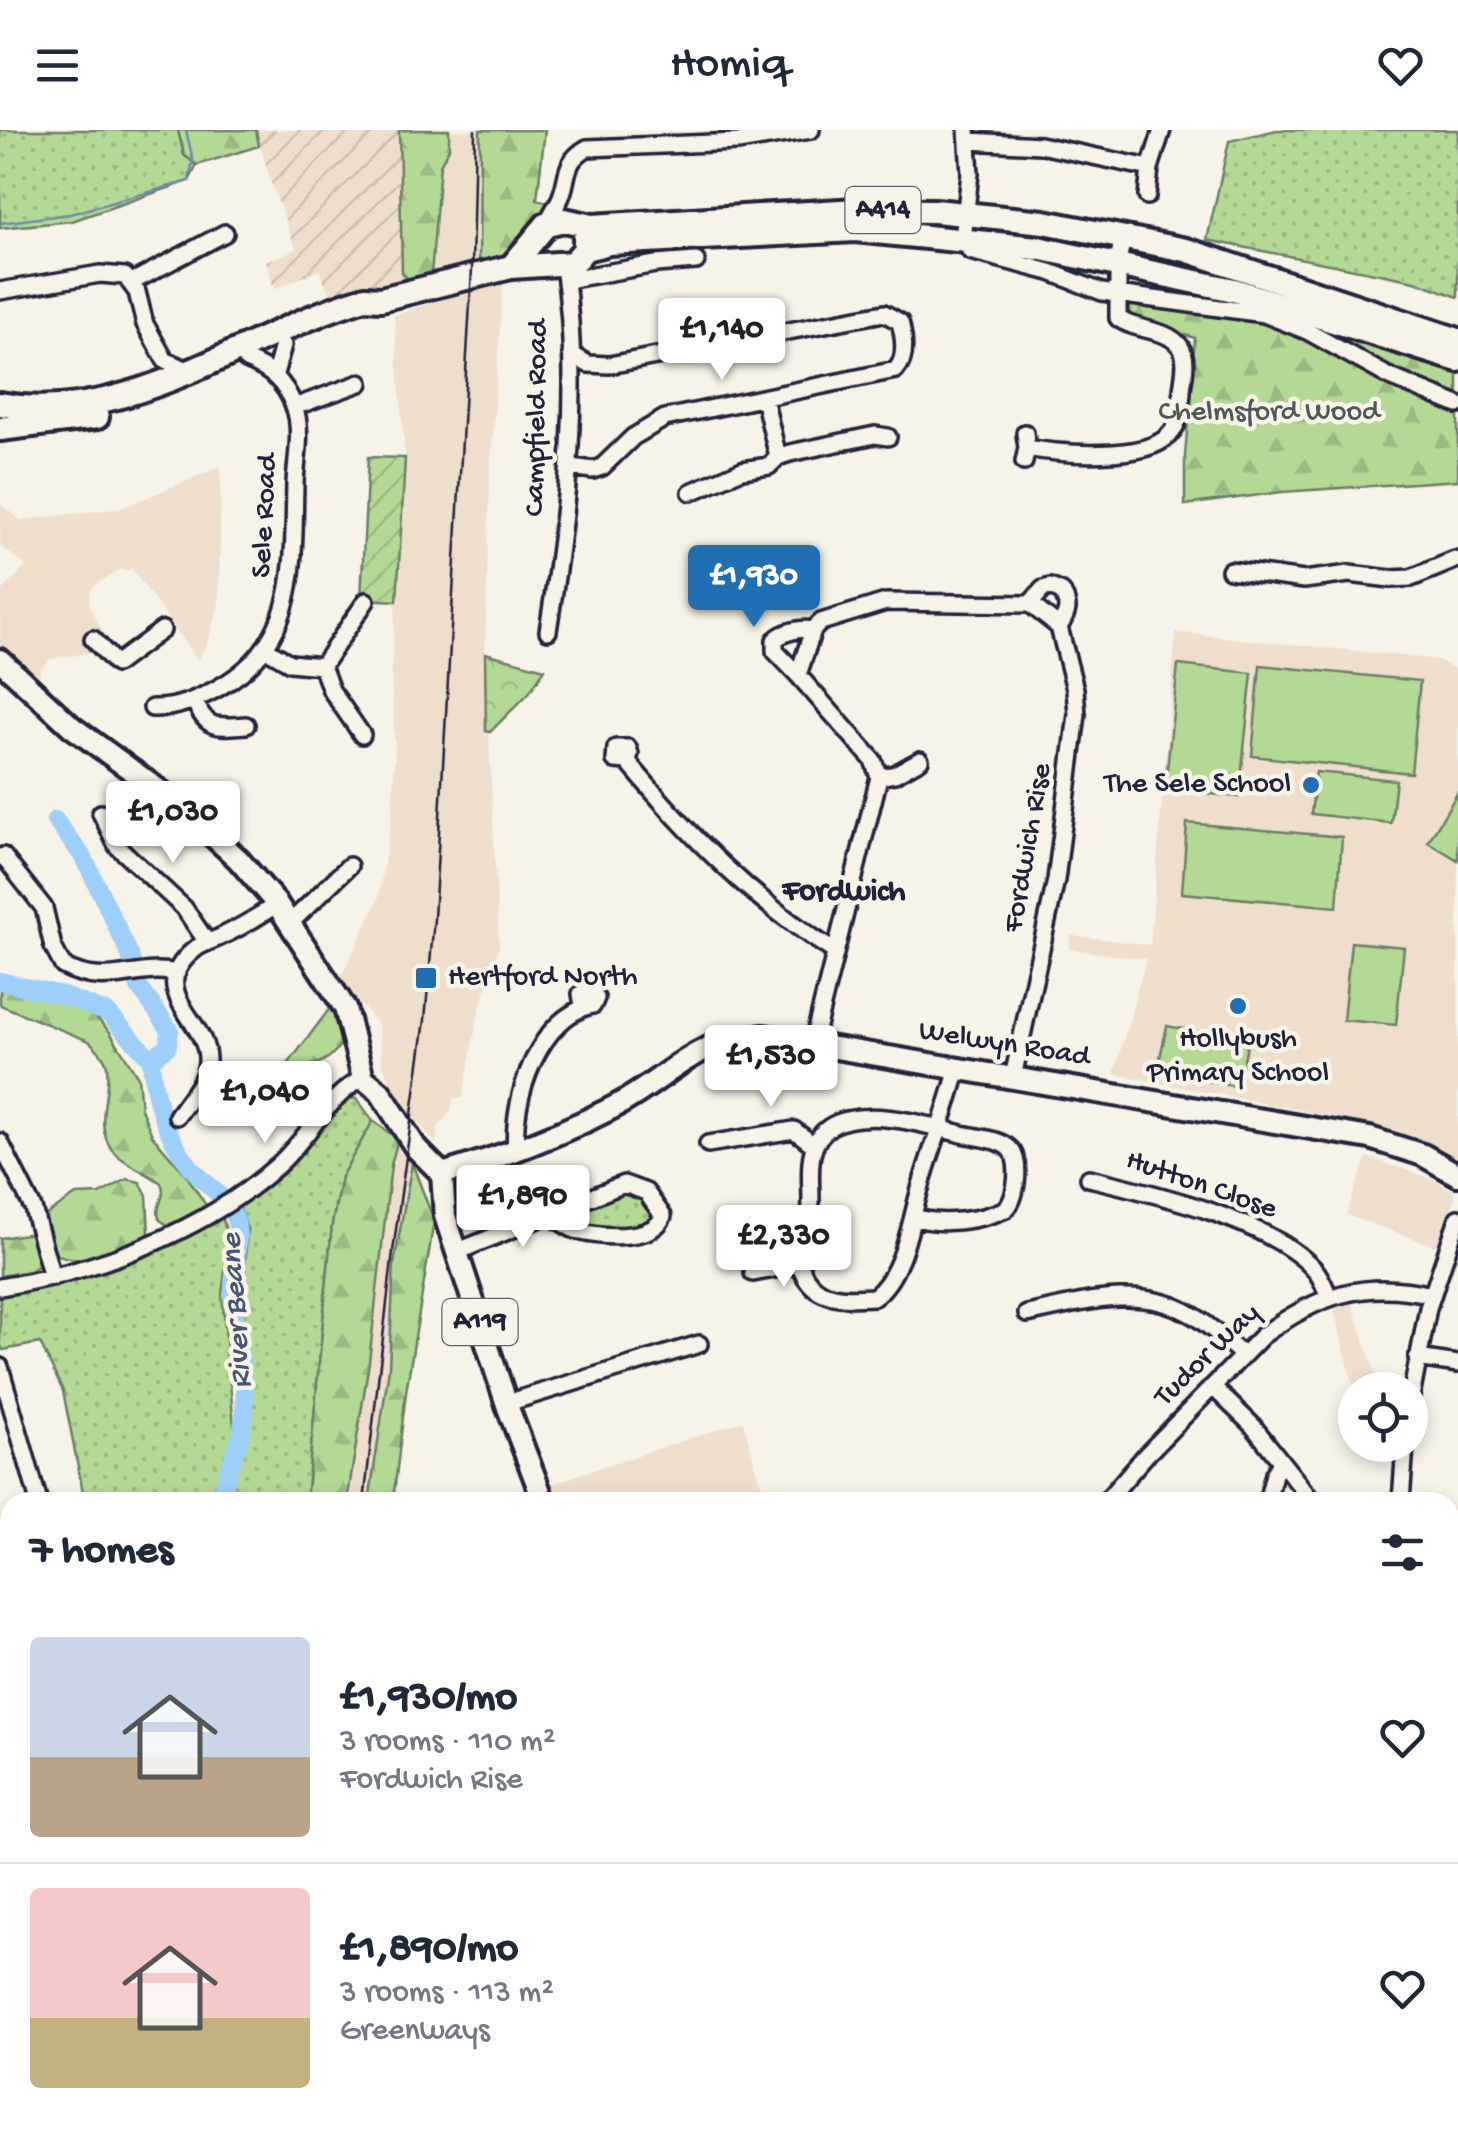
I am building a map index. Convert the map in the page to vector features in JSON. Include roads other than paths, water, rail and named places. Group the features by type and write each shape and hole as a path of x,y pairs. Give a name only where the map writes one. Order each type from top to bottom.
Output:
{"highway":[{"name":"A414","path":"574,223 601,225 858,210 966,213 1044,222 1186,250 1458,340"},
{"path":"0,404 32,410 131,393 163,371 190,370 274,332 365,298 381,298 511,267 561,270 585,249 584,234 574,223 558,220 543,230 511,267"},
{"path":"543,230 540,250 561,270"},
{"name":"A414","path":"585,249 618,243 854,230 966,245 1038,248 1118,262 1234,290 1458,360"},
{"path":"0,429 70,422 128,408 369,308 381,298"}],"main road":[{"path":"0,660 98,748 205,826 276,904 345,1008 363,1078 380,1092 416,1148 442,1174"},
{"name":"Welwyn Road","path":"442,1174 516,1150 620,1104 674,1065 709,1046 746,1036 764,1036 1370,1138 1422,1156 1458,1175"},
{"name":"A119","path":"442,1174 445,1216 456,1252 540,1492"}],"street":[{"path":"543,230 559,201 570,162 600,138 738,142 811,130"},
{"path":"1147,196 1150,168 1162,130"},
{"path":"1150,168 1020,137 968,135 966,245 1116,295 1264,314 1307,331 1388,376 1458,405"},
{"path":"559,201 574,223"},
{"path":"132,282 225,234"},
{"path":"1026,447 1113,452 1153,445 1174,428 1180,415 1185,358 1180,346 1168,335 1121,321 1117,314 1118,262 1123,237"},
{"path":"561,270 696,261"},
{"name":"Campfield Road","path":"548,631 570,467 571,354 561,270"},
{"path":"0,291 110,273 124,276 132,282 163,371"},
{"path":"570,467 602,467 633,437 665,418 896,370 902,361 903,344 900,322 884,313 609,365 588,364 571,354"},
{"path":"246,360 275,374 283,345"},
{"name":"Sele Road","path":"152,708 194,700 236,677 264,648 286,607 291,588 298,429 294,406 275,374"},
{"path":"294,406 360,383"},
{"path":"764,398 778,457"},
{"path":"690,492 742,470 770,466 778,457 888,436"},
{"path":"1230,570 1304,580 1349,574 1392,579 1411,578 1457,561"},
{"name":"Fordwich Rise","path":"879,776 873,760 774,643 784,633 814,630 821,622 886,602 1030,604 1050,587 1062,592 1068,602 1068,614 1059,627 1075,689 1076,730 1056,880 1013,1076"},
{"path":"322,666 366,600"},
{"path":"1030,604 1059,627"},
{"path":"93,640 116,664 162,630"},
{"path":"798,675 814,630"},
{"path":"264,648 294,665 322,666"},
{"path":"322,666 330,690 362,735"},
{"path":"194,700 202,717 212,725 246,725"},
{"path":"813,1042 879,776 895,774 920,760"},
{"path":"627,761 684,828 733,876 835,952"},
{"path":"101,813 117,846 184,908 207,942"},
{"path":"2,856 38,898 63,966 99,978 177,973"},
{"path":"290,923 349,866"},
{"path":"178,1116 200,1084 207,1056 203,1040 179,1006 177,973 189,955 207,942 247,924 276,904"},
{"path":"516,1150 524,1084 535,1052 565,1018 583,1005"},
{"path":"913,1217 932,1222 958,1220 999,1212 1011,1204 1016,1161 1010,1148 942,1128 888,1118 853,1117 830,1128 815,1146 811,1158 810,1216 800,1261 804,1274 818,1290 843,1297 874,1297 883,1290 913,1217 942,1128 958,1067"},
{"path":"0,1286 52,1277 122,1254 206,1214 237,1196 287,1157 342,1090 363,1078"},
{"path":"708,1144 794,1130 815,1146"},
{"path":"0,1142 6,1168 33,1208 52,1277"},
{"name":"Hutton Close","path":"1089,1178 1161,1196 1277,1241 1312,1267 1328,1298"},
{"path":"456,1252 624,1184 646,1192 663,1216 660,1226 652,1232 631,1235 573,1229 552,1215"},
{"path":"1415,1372 1432,1295 1458,1218"},
{"path":"753,1272 800,1261"},
{"name":"Tudor Way","path":"1113,1492 1243,1355 1284,1320 1328,1298 1378,1287 1432,1295"},
{"path":"1027,1314 1075,1304 1146,1298 1162,1301 1193,1315 1243,1355"},
{"path":"506,1402 699,1344"},
{"path":"1417,1358 1458,1364"},
{"path":"0,1367 36,1492"},
{"path":"1213,1387 1240,1412 1305,1492"},
{"path":"1402,1492 1403,1462"},
{"path":"1270,1492 1281,1463"}],"waterway":[{"path":"0,223 70,214 189,181 193,160 186,130"},
{"name":"River Beane","path":"55,820 84,858 130,955 139,987 170,1030 168,1046 151,1059"},
{"path":"0,981 61,995 108,1013 151,1059"},
{"name":"River Beane","path":"151,1059 154,1088 173,1140 189,1165 225,1201 237,1224 233,1302 245,1405 222,1492"}],"railway":[{"path":"365,1492 425,1020 434,919 472,269 475,130"}],"place":[{"name":"The Sele School","path":"1311,785"},
{"name":"Hertford North","path":"426,978"},
{"name":"Hollybush Primary School","path":"1238,1006"}],"district":[{"name":"Fordwich","path":"844,893"}],"park label":[{"name":"Chelmsford Wood","path":"1269,413"}]}
